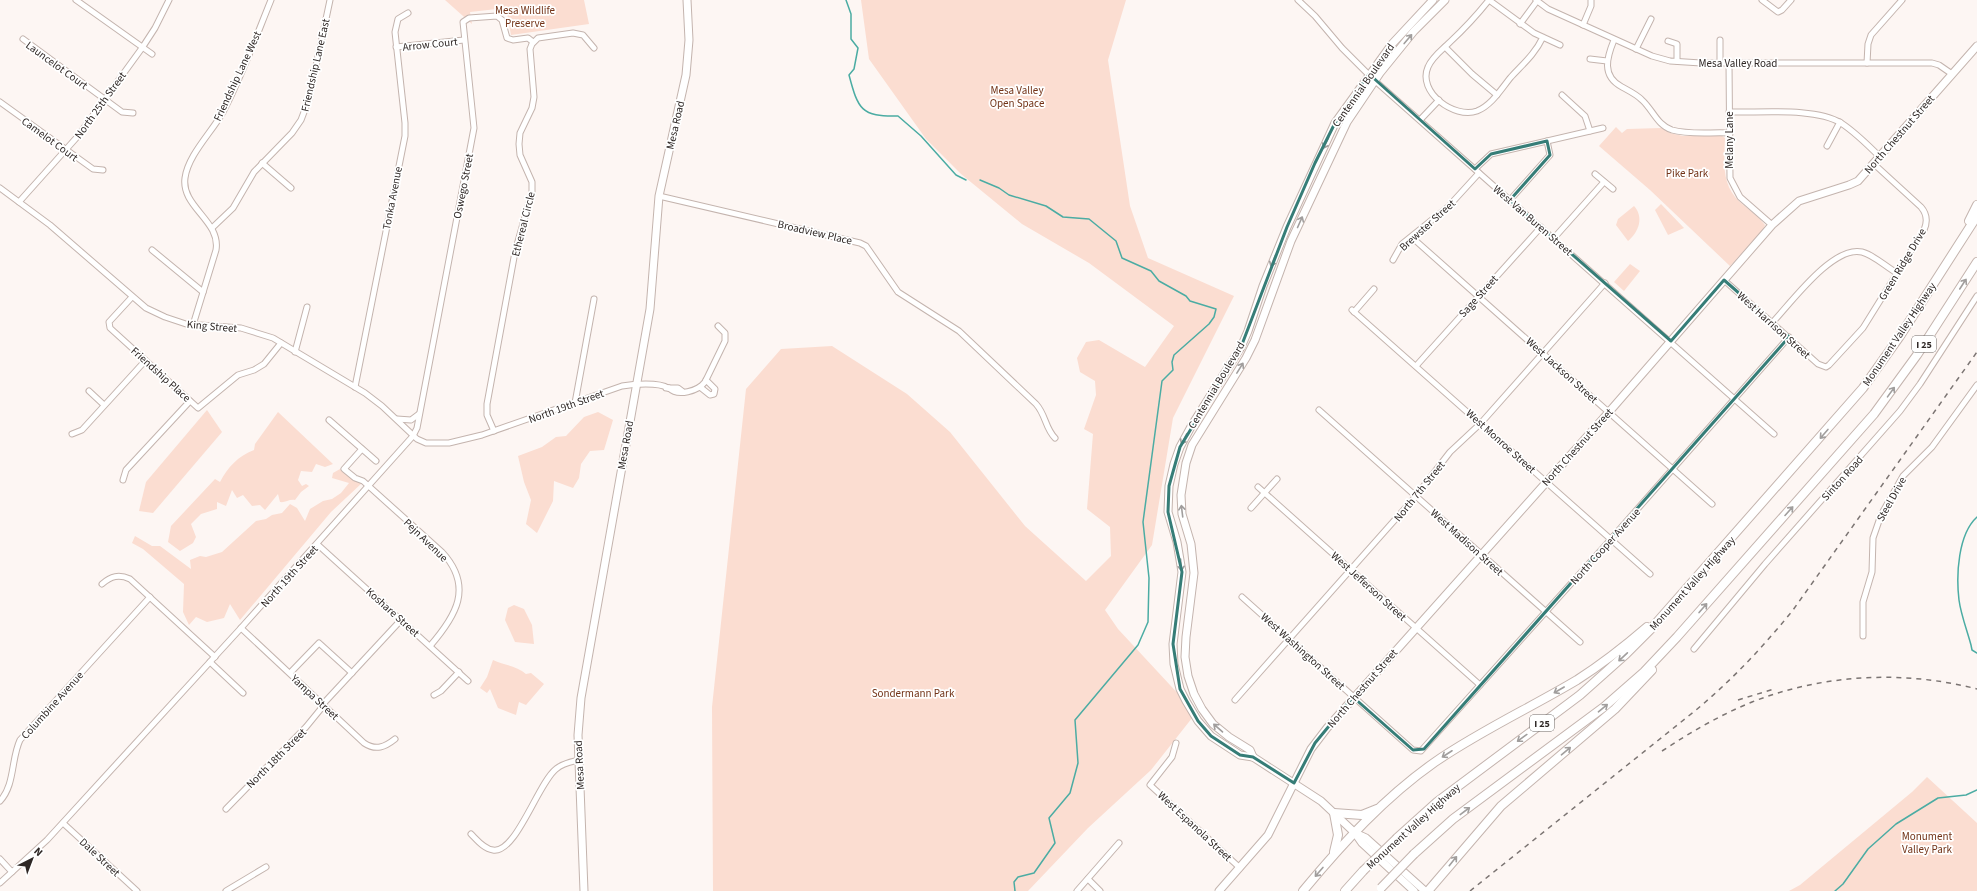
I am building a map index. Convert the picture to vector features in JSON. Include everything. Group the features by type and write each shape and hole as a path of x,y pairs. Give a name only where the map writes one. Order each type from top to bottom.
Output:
{"highway":[{"path":"1954,251 1977,205"},
{"name":"Monument Valley Highway","path":"1345,891 1397,838 1437,802 1592,685 1638,642 1679,598 1863,388 1897,341 1977,216"},
{"name":"Monument Valley Highway","path":"1379,889 1414,854 1453,820 1604,707 1644,672 1677,637 1874,414 1917,355 1977,262"},
{"path":"1303,891 1355,832 1414,778 1449,753 1564,687 1598,665 1641,632 1679,598"},
{"path":"1427,891 1501,806 1615,709 1646,676 1677,637"},
{"path":"1332,857 1338,835 1334,813 1362,815 1373,811 1386,803"}],"main road":[{"name":"Mesa Road","path":"584,891 578,734 581,697 650,309 659,196 686,75 689,40 687,0"},
{"name":"Centennial Boulevard","path":"1427,891 1366,838 1355,832 1321,801 1253,757 1240,754 1226,747 1211,736 1198,721 1180,689 1174,664 1173,644 1182,572 1177,542 1168,512 1169,486 1174,464 1183,441 1241,347 1266,279 1335,123 1369,74 1402,32 1433,0"},
{"name":"Centennial Boulevard","path":"1253,757 1250,750 1229,737 1214,724 1194,694 1188,676 1186,637 1194,573 1190,544 1182,514 1182,480 1192,446 1246,358 1255,340 1291,240 1347,122 1374,80 1414,31 1445,0"},
{"name":"North Chestnut Street","path":"1219,891 1268,835 1315,743 1353,697 1609,412 1772,225 1786,210 1799,201 1854,183 1874,164 1977,46"},
{"name":"Centennial Boulevard","path":"1355,832 1362,843 1414,891"}],"street":[{"path":"76,0 152,54"},
{"name":"North 25th Street","path":"19,202 66,151 142,48 155,28 169,0"},
{"name":"Friendship Lane West","path":"193,325 217,245 216,236 212,228 187,194 185,177 190,163 222,114 243,73 271,0"},
{"name":"Friendship Lane East","path":"212,228 233,208 254,172 292,133 305,113 330,0"},
{"name":"West Van Buren Street","path":"1298,0 1315,16 1342,48 1374,80 1671,341 1774,434"},
{"path":"1543,37 1533,55 1485,106 1472,112 1456,111 1439,100 1429,90 1426,77 1430,64 1475,17 1489,0 1520,24 1560,45"},
{"path":"1583,25 1591,6 1591,0"},
{"path":"1762,0 1778,12 1792,0"},
{"path":"1867,63 1868,44 1871,35 1902,0"},
{"path":"1520,24 1536,1"},
{"name":"Mesa Valley Road","path":"1536,1 1548,9 1636,50 1652,56 1677,61 1729,63 1932,63 1939,65 1952,74"},
{"name":"Tonka Avenue","path":"355,387 405,136 405,123 395,32 398,19 408,13"},
{"name":"Oswego Street","path":"413,436 419,414 474,128 463,26 465,20 495,16 502,20 505,35 508,39 528,38 533,42"},
{"path":"1636,50 1651,19"},
{"path":"533,42 540,38 573,32 583,35 594,48"},
{"name":"Launcelot Court","path":"23,39 122,112 133,113"},
{"name":"Arrow Court","path":"396,47 464,40"},
{"path":"1614,40 1607,61 1608,72 1613,81 1639,97 1664,126 1681,132 1730,133"},
{"path":"1720,40 1720,62"},
{"path":"1668,41 1677,44 1677,61"},
{"name":"Ethereal Circle","path":"494,431 487,414 487,404 515,266 532,192 530,176 520,155 519,138 522,127 534,102 535,90 529,52 533,42"},
{"path":"1445,47 1472,74 1497,94"},
{"path":"1590,59 1607,61"},
{"name":"Melany Lane","path":"1729,63 1729,174 1740,197 1772,225"},
{"path":"1562,95 1585,116 1590,131"},
{"path":"1420,120 1439,100"},
{"name":"Camelot Court","path":"0,102 93,170 103,170"},
{"path":"1729,112 1814,114 1840,122 1880,157"},
{"path":"1827,146 1840,122"},
{"name":"Brewster Street","path":"1393,260 1402,244 1448,208 1491,154 1602,128"},
{"path":"1510,200 1550,155 1547,141"},
{"path":"262,163 291,188"},
{"name":"Green Ridge Drive","path":"1826,366 1832,362 1862,328 1924,230 1926,217 1921,207 1874,164"},
{"path":"1595,174 1612,189"},
{"path":"1554,238 1604,182"},
{"name":"King Street","path":"0,188 50,225 132,297 154,313 179,322 193,325 241,328 266,335 372,398 413,436"},
{"name":"Broadview Place","path":"659,196 860,243 866,246 898,292 959,331 1036,404 1042,412 1050,433 1055,438"},
{"name":"Sage Street","path":"1416,366 1541,227"},
{"name":"West Jackson Street","path":"1413,236 1416,241 1712,504"},
{"path":"152,250 203,292"},
{"path":"1772,323 1824,266 1838,257 1851,252 1865,253 1897,273"},
{"name":"West Harrison Street","path":"1724,280 1818,364 1826,366"},
{"name":"North 7th Street","path":"1235,700 1416,496 1450,452 1482,423 1605,283"},
{"name":"West Monroe Street","path":"1374,289 1353,311 1482,423 1650,574"},
{"name":"Sinton Road","path":"1694,649 1900,411 1920,384 1977,296"},
{"name":"Friendship Place","path":"132,297 108,325 145,361 198,408 238,376 254,370 264,364 281,343"},
{"path":"575,403 594,299"},
{"path":"295,352 307,306"},
{"path":"706,380 715,389 714,394 710,395 700,387 706,380 726,338 725,333 718,326"},
{"name":"North Cooper Avenue","path":"1419,752 1424,749 1789,338"},
{"path":"72,434 82,430 145,361"},
{"name":"North 19th Street","path":"0,883 35,853 63,823 215,657 413,436 423,442 440,444 466,440 614,389 636,384 662,385 668,388 678,388 682,391 691,391 700,387"},
{"name":"Steel Drive","path":"1864,636 1863,602 1872,572 1873,538 1883,511 1903,476 1932,447 1977,385"},
{"path":"89,391 104,405"},
{"path":"123,480 126,470 190,401"},
{"name":"West Madison Street","path":"1319,410 1580,642"},
{"path":"396,419 411,420 419,414"},
{"path":"329,420 376,461"},
{"name":"Pejn Avenue","path":"362,449 344,469 355,478 363,481 369,486 442,552 453,569 459,591 455,613 444,631 430,646"},
{"path":"1251,508 1277,479"},
{"name":"West Jefferson Street","path":"1258,487 1480,685"},
{"name":"Koshare Street","path":"317,544 468,681"},
{"path":"102,584 111,577 125,577 134,582 215,657"},
{"name":"Columbine Avenue","path":"0,801 8,790 16,749 20,740 150,596"},
{"name":"West Washington Street","path":"1242,597 1413,750 1419,752"},
{"name":"North 18th Street","path":"226,809 306,728 324,704 401,620"},
{"name":"Yampa Street","path":"241,628 366,744 381,747 396,739"},
{"path":"290,673 319,643 352,673"},
{"path":"210,662 243,693"},
{"path":"434,695 441,692 459,672"},
{"name":"West Espanola Street","path":"1176,743 1172,757 1150,785 1240,868"},
{"path":"471,834 488,849 498,850 505,847 520,827 549,776 562,765 579,760"},
{"name":"Dale Street","path":"63,823 137,891"},
{"path":"1077,891 1119,843"},
{"path":"0,859 12,872"},
{"path":"226,891 266,867"},
{"path":"1088,879 1100,891"}],"highlighted area":[{"path":"1369,74 1475,169 1491,154 1547,141 1550,155 1510,200 1671,341 1724,280 1789,337 1424,749 1413,750 1353,697 1315,743 1294,783 1253,757 1240,755 1211,736 1198,721 1180,689 1173,644 1182,572 1168,512 1169,486 1180,447 1241,347 1287,227 1315,163 1335,123"}],"green space":[{"name":"Mesa Wildlife Preserve","path":"445,0 584,0 589,24 511,35 506,8 470,12 472,24"},
{"name":"Sondermann Park","path":"861,0 1126,0 1108,60 1130,206 1148,258 1234,296 1173,418 1152,545 1105,610 1118,629 1196,713 1151,770 1088,828 1028,891 713,891 712,707 746,389 781,349 832,346 907,394 950,432 1025,526 1086,581 1111,556 1110,527 1087,509 1093,434 1084,429 1096,395 1095,381 1080,372 1077,358 1086,342 1099,340 1145,367 1174,326 1089,263 1022,224 961,174 926,139 869,59"},
{"name":"Pike Park","path":"1616,127 1622,133 1627,129 1661,128 1670,133 1683,136 1722,136 1725,138 1724,164 1730,188 1740,202 1765,225 1763,230 1730,266 1650,190 1599,146"},
{"path":"1661,204 1684,228 1668,235 1655,210"},
{"path":"1634,206 1639,215 1639,224 1635,233 1628,241 1616,225 1618,219"},
{"path":"1630,264 1640,271 1624,291 1614,282"},
{"path":"207,410 222,432 153,513 139,511 146,482"},
{"path":"278,412 333,464 325,467 316,464 312,472 301,471 298,480 302,486 306,484 309,486 301,492 295,500 280,502 278,494 265,510 260,505 252,506 243,495 237,498 232,490 226,506 217,502 217,509 201,514 191,524 196,537 193,543 180,551 168,542 171,526 215,479 220,482 226,472 238,459 254,450 255,444"},
{"path":"598,412 613,420 604,450 590,451 581,464 579,478 573,488 554,481 553,501 537,533 526,524 531,500 524,482 518,456 542,447 556,437 566,436 584,417"},
{"path":"340,469 353,480 362,483 331,512 240,620 230,604 224,618 207,622 196,617 189,625 183,612 184,584 143,549 132,543 135,536 152,546 160,546 191,569 190,560 200,556 206,557 222,552 256,521 282,513 290,504 297,508 305,521 310,509 323,501 332,499 341,493 349,483 332,478 333,473"},
{"path":"514,605 524,609 532,625 534,644 515,642 505,620 508,608"},
{"path":"493,660 515,667 526,674 531,673 544,684 526,705 519,702 516,715 498,708 490,689 487,693 480,688 487,677"},
{"name":"Monument Valley Park","path":"1927,777 1977,823 1977,891 1789,891 1800,885 1912,792"}],"waterway":[{"path":"846,0 851,14 851,39 858,48 854,69 849,75 855,96 859,103 863,109 876,115 898,116 921,136 956,175 966,180"},
{"path":"980,180 999,188 1009,195 1046,206 1063,217 1089,219 1116,241 1122,258 1151,271 1159,281 1186,296 1190,301 1216,309 1214,317 1209,324 1174,355 1172,362 1173,370 1162,381 1143,522 1149,578 1148,622 1138,645 1075,720 1078,763 1070,793 1049,818 1055,843 1034,873 1018,877 1014,882 1015,891"},
{"path":"1977,517 1971,524 1962,544 1958,567 1958,590 1961,611 1972,650 1977,653"},
{"path":"1835,891 1843,884 1868,849 1896,824 1938,798 1966,795 1977,790"}],"railway":[{"path":"1470,891 1696,710 1722,687 1771,637 1793,610 1977,352"},
{"path":"1662,751 1729,712 1752,702 1807,685 1864,678 1892,677 1921,679 1977,689"},
{"path":"1738,700 1774,689"}],"park label":[{"name":"Mesa Valley Open Space","path":"1017,96"}]}
